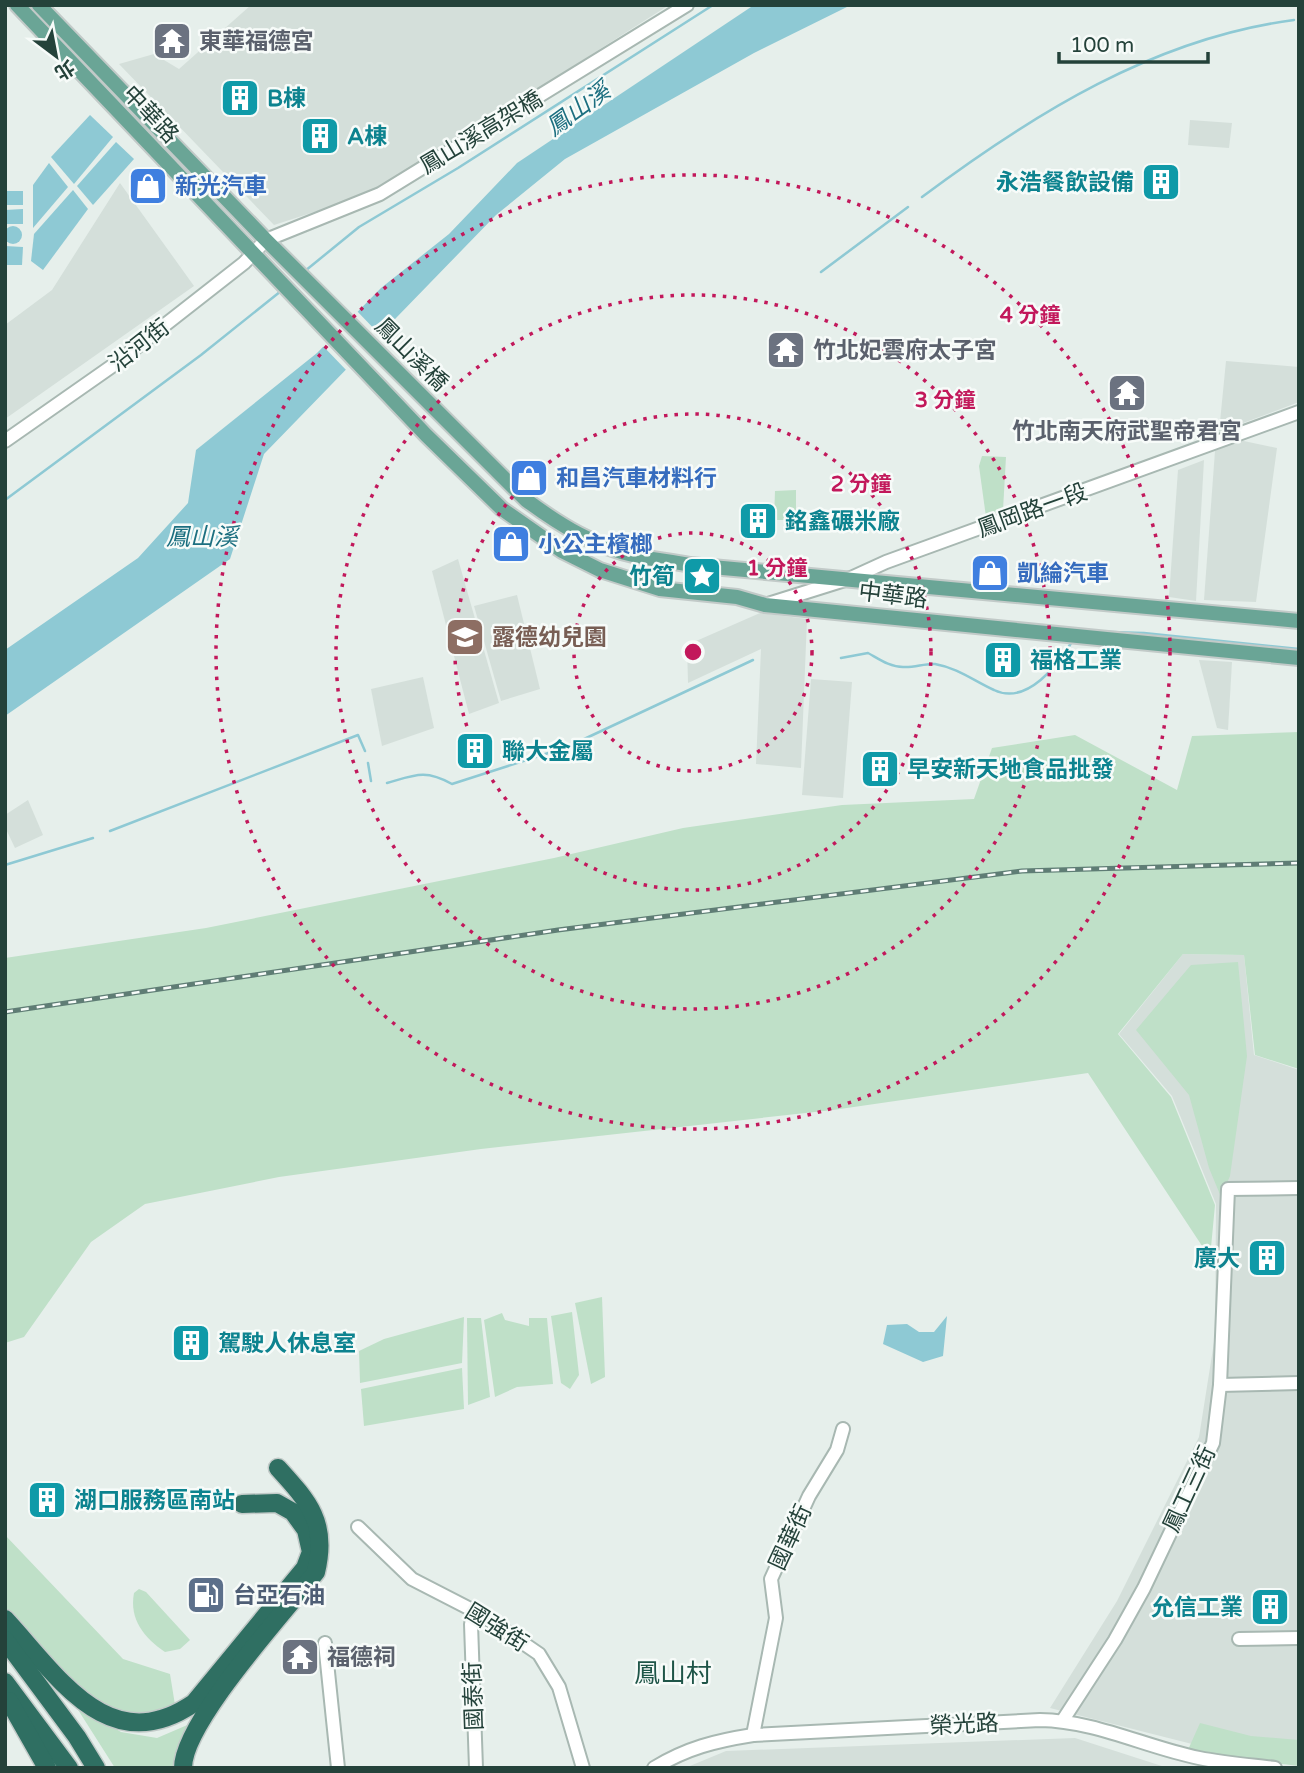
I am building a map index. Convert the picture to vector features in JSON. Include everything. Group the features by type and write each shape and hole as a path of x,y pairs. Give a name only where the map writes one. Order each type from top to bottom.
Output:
{"highway":[{"path":"183,1768 183,1759 201,1717 316,1572 321,1551 318,1524 306,1499 278,1468"},
{"path":"5,1619 73,1692 99,1713 118,1720 144,1724 172,1718 194,1703 305,1568 311,1552 306,1530 293,1512 277,1503 242,1504"},
{"path":"5,1640 77,1737 96,1768"},
{"path":"5,1682 69,1768"},
{"path":"5,1695 47,1768"}],"main road":[{"name":"中華路","path":"17,5 252,254"},
{"name":"中華路","path":"39,5 266,240"},
{"name":"鳳山溪橋","path":"266,240 526,500"},
{"name":"鳳山溪橋","path":"252,254 426,435 502,509"},
{"name":"中華路","path":"526,500 562,526 604,546 636,556 690,565 1299,621"},
{"name":"中華路","path":"502,509 562,551 600,570 660,589 737,597 765,605 1299,657"}],"street":[{"name":"鳳山溪高架橋","path":"266,240 380,194 687,5"},
{"name":"沿河街","path":"5,441 115,364 266,240"},
{"name":"鳳岡路一段","path":"765,605 851,578 886,562 1299,412"},
{"name":"鳳工三街","path":"1063,1720 1138,1598 1213,1443 1220,1385 1228,1189 1299,1188"},
{"path":"1220,1385 1299,1383"},
{"name":"國華街","path":"753,1735 776,1618 771,1579 809,1496 837,1450 843,1429"},
{"name":"國強街","path":"358,1527 412,1578 482,1615 538,1654 559,1687 583,1768"},
{"name":"國泰街","path":"471,1624 476,1768"},
{"path":"1239,1639 1299,1638"},
{"path":"325,1643 338,1768"},
{"name":"榮光路","path":"654,1768 682,1751 709,1741 753,1735 1063,1720 1198,1758 1275,1768"}],"shaded area":[{"path":"251,5 669,5 376,192 274,225 119,64 154,54 179,69"},
{"path":"1190,120 1232,123 1229,148 1188,145"},
{"path":"120,183 194,286 5,419 5,325 52,290"},
{"path":"1226,361 1299,367 1299,402 1219,432"},
{"path":"1239,440 1277,448 1256,602 1204,600 1215,451"},
{"path":"1204,460 1196,601 1169,597 1178,470"},
{"name":"露德幼兒園","path":"458,559 499,703 469,714 432,571"},
{"path":"517,595 540,689 501,701 474,606"},
{"path":"760,613 807,619 801,768 756,764 761,649 688,683 687,645"},
{"path":"1199,660 1232,662 1228,730 1217,728"},
{"path":"423,677 434,728 382,746 371,689"},
{"path":"811,679 852,682 843,798 802,795"},
{"path":"28,800 43,835 15,848 5,827 5,815"},
{"path":"1183,954 1244,955 1254,1055 1299,1070 1299,1757 1196,1745 1050,1708 1117,1601 1199,1437 1215,1336 1216,1204 1172,1096 1119,1034"},
{"path":"1075,1738 1168,1768 685,1768 726,1751"}],"green space":[{"path":"982,456 1006,457 1003,510 986,517 979,466"},
{"path":"796,490 796,520 774,520 775,491"},
{"path":"1299,732 1299,1069 1255,1055 1244,955 1183,954 1118,1034 1171,1097 1215,1205 1210,1258 1088,1073 833,1110 481,1149 279,1177 145,1204 91,1242 24,1337 5,1343 5,958 206,928 554,858 683,828 842,805 974,799 992,748 1075,735 1177,790 1192,736"},
{"path":"1238,962 1247,1056 1230,1176 1221,1197 1209,1168 1189,1095 1136,1030 1191,965"},
{"path":"602,1297 605,1377 591,1384 575,1303"},
{"path":"572,1312 579,1375 570,1389 561,1383 551,1316"},
{"path":"502,1313 505,1320 529,1326 529,1318 547,1318 553,1384 517,1387 495,1397 484,1320"},
{"path":"464,1317 462,1363 360,1383 359,1351 384,1339"},
{"path":"467,1318 481,1318 490,1397 468,1405"},
{"path":"462,1368 464,1409 364,1426 361,1389"},
{"path":"5,1535 123,1659 170,1674 175,1705 148,1717 125,1715 106,1706 68,1679 5,1616"},
{"path":"139,1589 146,1592 190,1640 180,1649 165,1652 151,1641 140,1627 133,1602 134,1593"},
{"path":"75,1705 121,1732 157,1738 192,1723 176,1754 174,1768 115,1768"},
{"path":"1200,1723 1251,1736 1299,1740 1299,1766 1187,1752"}],"water":[{"name":"鳳山溪","path":"754,5 851,5 754,53 565,159 496,215 264,454 230,559 5,716 5,650 138,558 188,503 196,450 317,353 381,288 449,234 517,163"},
{"path":"90,115 113,137 74,184 51,157"},
{"path":"116,142 134,159 93,205 77,186"},
{"path":"49,163 68,187 33,228 33,185"},
{"path":"73,190 88,209 43,270 31,261 34,234"},
{"path":"5,191 23,191 23,205 5,205"},
{"path":"23,209 23,224 5,224 5,210"},
{"path":"13,226 19,229 22,235 19,241 13,244 7,241 4,235 7,229"},
{"path":"5,246 23,247 22,265 5,265"},
{"path":"947,1316 943,1356 923,1362 883,1344 887,1325 907,1324 919,1332 934,1332"}],"pier":[{"path":"355,309 382,337 348,372 321,344"}],"waterway":[{"path":"305,271 359,227 458,168 713,5"},
{"path":"922,197 964,166 1052,109 1144,62 1243,29 1294,20"},
{"path":"821,272 908,207"},
{"path":"5,500 201,355 281,291"},
{"path":"1078,631 1144,633 1299,649"},
{"path":"841,658 868,653 898,667 935,664 951,668 994,690 1006,693 1030,688 1041,680 1051,671 1073,640"},
{"path":"582,740 753,660"},
{"path":"110,831 358,735 365,751"},
{"path":"387,783 427,775 452,784 567,747"},
{"path":"368,763 371,781"},
{"path":"5,865 93,838"}],"railway":[{"path":"5,1012 558,930 1022,871 1299,863"}],"place":[{"name":"東華福德宮","path":"172,41"},
{"name":"B棟","path":"240,98"},
{"name":"A棟","path":"320,136"},
{"name":"永浩餐飲設備","path":"1161,182"},
{"name":"新光汽車","path":"148,186"},
{"name":"竹北妃雲府太子宮","path":"786,350"},
{"name":"竹北南天府武聖帝君宮","path":"1127,393"},
{"name":"和昌汽車材料行","path":"529,478"},
{"name":"銘鑫碾米廠","path":"758,521"},
{"name":"小公主檳榔","path":"511,544"},
{"name":"凱綸汽車","path":"990,573"},
{"name":"竹筍","path":"702,576"},
{"name":"露德幼兒園","path":"465,637"},
{"name":"福格工業","path":"1003,660"},
{"name":"聯大金屬","path":"475,751"},
{"name":"早安新天地食品批發","path":"880,769"},
{"name":"廣大","path":"1267,1258"},
{"name":"駕駛人休息室","path":"191,1343"},
{"name":"湖口服務區南站","path":"47,1500"},
{"name":"台亞石油","path":"206,1595"},
{"name":"允信工業","path":"1270,1607"},
{"name":"福德祠","path":"300,1657"}],"district":[{"name":"鳳山村","path":"673,1673"}]}
